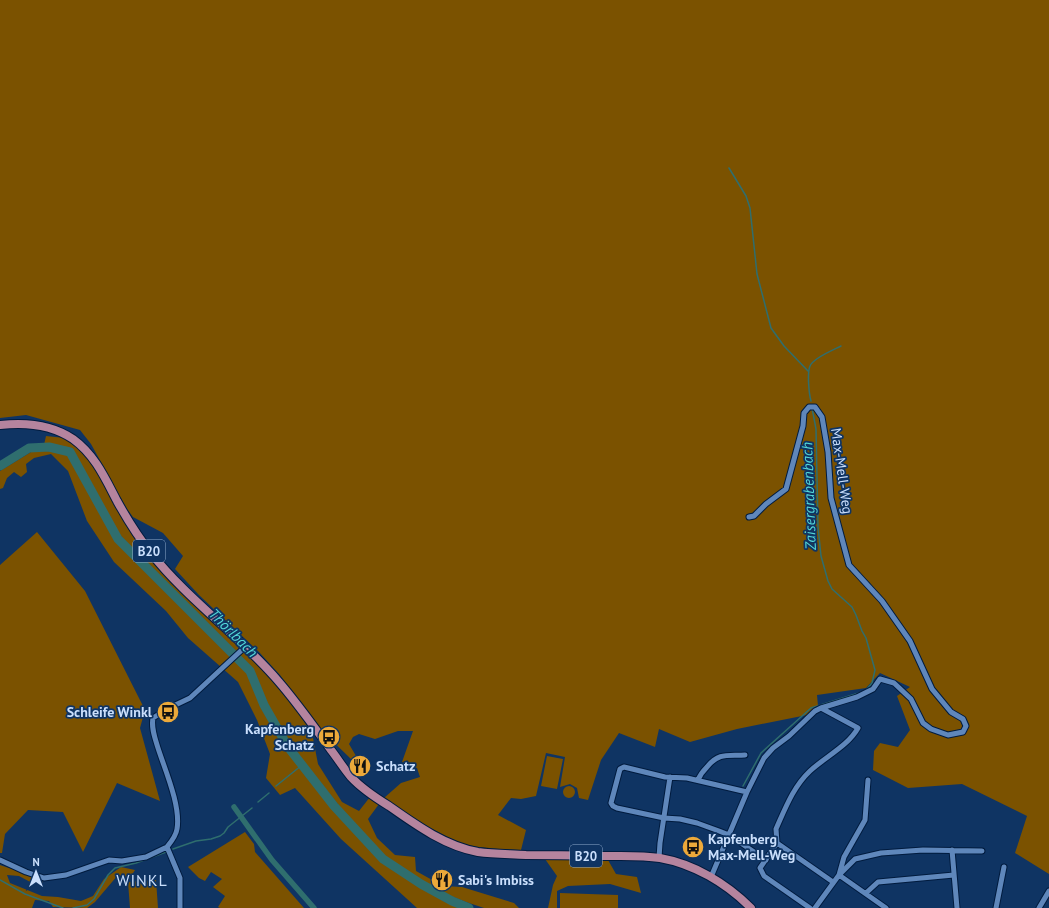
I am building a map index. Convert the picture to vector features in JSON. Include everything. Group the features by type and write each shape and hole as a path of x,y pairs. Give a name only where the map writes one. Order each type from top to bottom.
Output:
{"main road":[{"name":"B20","path":"0,425 29,423 44,426 66,435 87,451 97,464 123,512 151,553 188,592 279,682 351,778 378,799 433,834 466,849 492,853 659,858 675,862 711,877 731,890 750,908"}],"street":[{"name":"Max-Mell-Weg","path":"711,877 747,792 764,758 773,748 789,736 815,711 857,697 873,689 880,679 894,683 911,699 923,723 931,729 948,736 962,732 966,726 963,719 951,712 932,689 910,641 882,601 849,565 831,498 828,452 822,417 816,407 809,407 804,413 803,426 786,489 766,504 754,516 749,517"},
{"path":"0,860 26,872 44,878 66,875 109,860 122,861 146,857 167,847 174,839 177,829 178,813 175,799 154,736 152,723 153,718 166,708 190,698 244,648"},
{"path":"810,908 764,876 760,868 777,843 776,829 796,788 809,772 846,742 858,728 821,708"},
{"path":"698,780 706,768 718,757 745,755"},
{"path":"747,792 698,780 670,777 622,767 620,769 611,803 617,808 664,818 680,819 698,823 729,835 766,860"},
{"path":"659,858 670,777"},
{"path":"839,875 844,857 865,820 868,780"},
{"path":"777,843 833,882"},
{"path":"167,847 180,878 180,908"},
{"path":"815,908 833,882 855,859 881,853 923,850 982,851"},
{"path":"952,850 957,908"},
{"path":"996,908 1004,867"},
{"path":"839,875 886,908"},
{"path":"866,893 878,882 954,875"},
{"path":"1039,908 1049,891"}],"shaded area":[{"path":"0,0 1049,0 1049,874 1015,853 1027,816 962,784 908,788 873,770 874,751 880,743 898,747 910,730 897,696 910,687 880,673 866,688 817,695 818,706 807,715 737,729 690,742 659,729 655,747 619,733 601,760 588,800 579,798 577,788 570,784 560,787 565,757 546,753 536,796 521,799 511,798 498,815 526,830 521,850 494,849 458,842 425,824 384,798 401,783 420,777 417,768 402,762 413,731 398,731 375,739 359,734 353,737 349,744 356,756 352,760 319,728 280,675 259,652 199,595 175,569 183,556 163,533 133,517 127,509 91,444 80,430 26,415 0,418"},
{"path":"46,436 65,438 83,452 97,470 121,516 203,611 274,679 292,702 312,733 318,764 342,802 359,811 370,797 379,804 368,819 377,838 395,855 415,857 416,871 443,886 462,887 514,903 519,908 484,908 466,902 431,888 391,862 354,824 298,755 273,715 252,670 128,544 110,523 74,453 63,447 44,445"},
{"path":"49,450 67,454 112,534 129,554 249,674 261,708 286,749 349,828 381,861 445,902 461,908 417,908 341,839 295,788 280,795 266,778 270,754 257,720 238,682 188,638 166,611 114,562 87,521 68,471 51,454 34,458 26,464 27,472 21,477 14,472 7,478 3,488 0,489 0,471 31,452"},
{"path":"37,532 85,591 145,710 140,728 160,801 117,783 83,852 63,812 28,810 5,834 2,853 0,853 0,565"},
{"path":"547,756 563,759 557,789 541,786"},
{"path":"571,786 574,787 574,797 567,798 564,797 563,790 564,787"},
{"path":"245,832 254,844 255,852 304,908 218,907 225,896 213,887 222,879 211,872 205,881 199,878 188,867"},
{"path":"545,859 608,860 616,874 637,877 641,893 610,884 568,886 557,891 557,908 548,908 553,885 557,876"},
{"path":"0,865 41,879 43,883 34,884 19,876 7,875 10,883 42,896 81,901 93,896 104,879 121,867 135,870 130,878 118,875 95,902 87,908 53,907 49,901 35,900 32,908 0,908"},
{"path":"156,880 158,908 130,908 128,882"},
{"path":"560,893 618,895 618,908 560,908"}],"waterway":[{"path":"729,168 746,196 750,208 757,274 771,328 784,346 808,371"},
{"name":"Zaisergrabenbach","path":"811,401 808,378 810,366 819,357 841,346"},
{"name":"Zaisergrabenbach","path":"812,408 816,429 818,527 821,556 828,581 832,589 852,607 866,638 875,670 872,683 866,690"},
{"name":"Thörlbach","path":"0,466 29,448 49,447 70,452 118,539 250,671 264,705 288,747 334,806 383,859 421,884 452,901 469,908"},
{"name":"Zaisergrabenbach","path":"743,786 761,753 811,708 862,692"},
{"path":"276,786 302,765"},
{"path":"258,802 269,793"},
{"path":"234,807 272,860 314,908"},
{"path":"173,849 196,841 220,836 228,827 252,808"},
{"path":"73,908 87,905 94,899 108,875 115,868 136,863 166,852"},
{"path":"0,880 25,894 63,908"}],"place":[{"name":"Schleife Winkl","path":"168,712"},
{"name":"Kapfenberg Schatz","path":"329,737"},
{"name":"Schatz","path":"360,766"},
{"name":"Kapfenberg Max-Mell-Weg","path":"693,847"},
{"name":"Sabi's Imbiss","path":"442,880"}],"district":[{"name":"WINKL","path":"142,880"}]}
